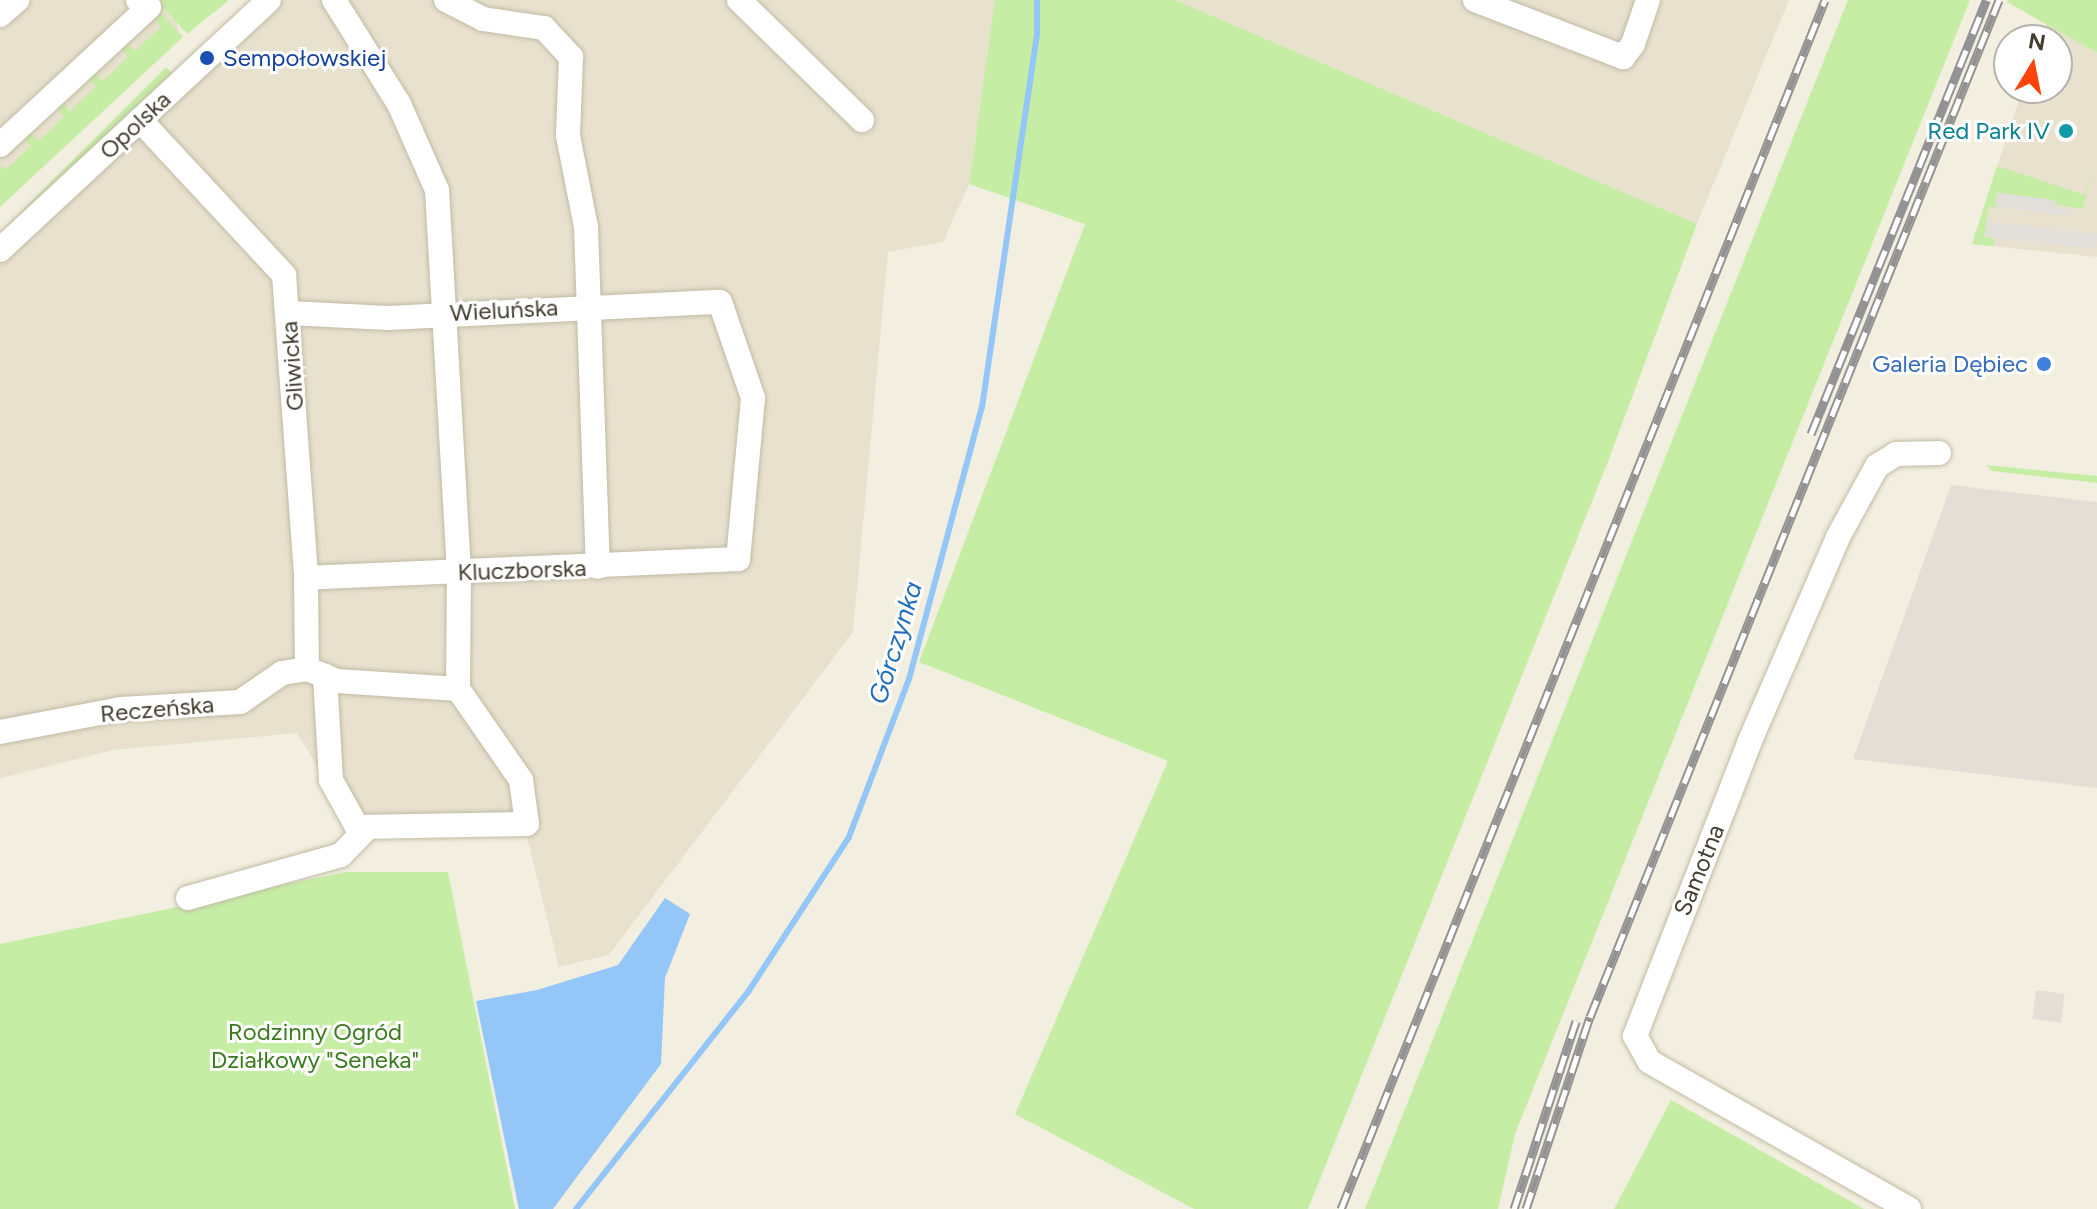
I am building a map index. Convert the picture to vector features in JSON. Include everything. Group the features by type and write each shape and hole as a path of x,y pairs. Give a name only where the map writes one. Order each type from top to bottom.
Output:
{"street":[{"path":"0,15 17,0"},
{"path":"0,145 149,7 138,0"},
{"path":"188,898 341,855 365,830 527,824 521,780 458,689 459,572 440,214 432,173 399,104 334,0"},
{"path":"446,0 483,19 544,28 566,47 573,77 568,136 584,207 591,305 598,567"},
{"path":"739,0 862,120"},
{"path":"1475,0 1623,57 1633,44 1648,0"},
{"name":"Opolska","path":"0,250 140,120 257,3"},
{"name":"Gliwicka","path":"140,120 276,262 287,285 306,578 331,780 346,814 365,830"},
{"name":"Wieluńska","path":"289,313 330,319 591,305 720,302 753,398 738,559"},
{"name":"Samotna","path":"1909,1209 1657,1066 1640,1052 1635,1036 1749,743 1838,537 1877,466 1896,454 1939,453"},
{"name":"Kluczborska","path":"306,578 738,559"},
{"path":"316,672 337,681 458,689"},
{"name":"Reczeńska","path":"0,732 121,709 240,702 282,673 316,672"}],"shaded area":[{"path":"0,0 170,0 179,31 0,189"},
{"path":"268,0 995,0 969,184 943,242 888,252 853,632 609,955 559,967 522,817 361,837 297,733 113,750 0,778 0,252"},
{"path":"1175,0 1789,0 1697,224"},
{"path":"2073,39 2097,53 2097,257 1972,244 2018,104 2073,104"},
{"path":"1997,193 2055,200 2054,208 2071,209 2070,216 1996,207"},
{"path":"1986,222 2097,234 2096,249 1984,237"},
{"path":"1951,485 2097,502 2097,788 1853,759"},
{"path":"2036,990 2065,994 2061,1023 2032,1019"}],"green space":[{"path":"157,0 227,0 228,1 187,34"},
{"path":"995,0 1175,0 1697,224 1607,464 1308,1209 1194,1209 1015,1114 1168,761 919,662 1085,224 969,184"},
{"path":"1848,0 1970,0 1515,1134 1498,1209 1365,1209"},
{"path":"2008,0 2097,0 2097,53 2073,39 2073,24 2046,24"},
{"path":"158,10 183,37 0,207 0,165 5,170 31,146 23,136 29,131 38,141 64,117 55,106 61,101 70,111 96,87 87,78 93,72 103,81 128,57 120,47 126,42 135,51 161,27 152,16"},
{"path":"166,67 174,75 14,235 6,227"},
{"path":"2097,161 2082,209 1997,193 1996,207 1988,207 1985,236 1994,238 1993,246 1972,244 1997,166 2085,195"},
{"path":"1986,465 2097,476 2097,483 1992,471"},
{"name":"Rodzinny Ogród Działkowy \"Seneka\"","path":"345,872 448,872 515,1209 0,1209 0,944"},
{"path":"1671,1100 1744,1141 1864,1209 1614,1209"}],"water":[{"path":"665,898 690,914 665,978 661,1064 553,1209 519,1209 476,1001 537,990 618,965"}],"waterway":[{"name":"Górczynka","path":"576,1209 748,992 849,837 909,679 982,407 1037,34 1037,0"}],"railway":[{"path":"1341,1209 1825,0"},
{"path":"1811,434 1986,0"},
{"path":"1526,1209 1590,1017 1999,0"},
{"path":"1514,1209 1576,1021"}],"place":[{"name":"Sempołowskiej","path":"207,58"},
{"name":"Red Park IV","path":"2066,131"},
{"name":"Galeria Dębiec","path":"2044,364"}]}
